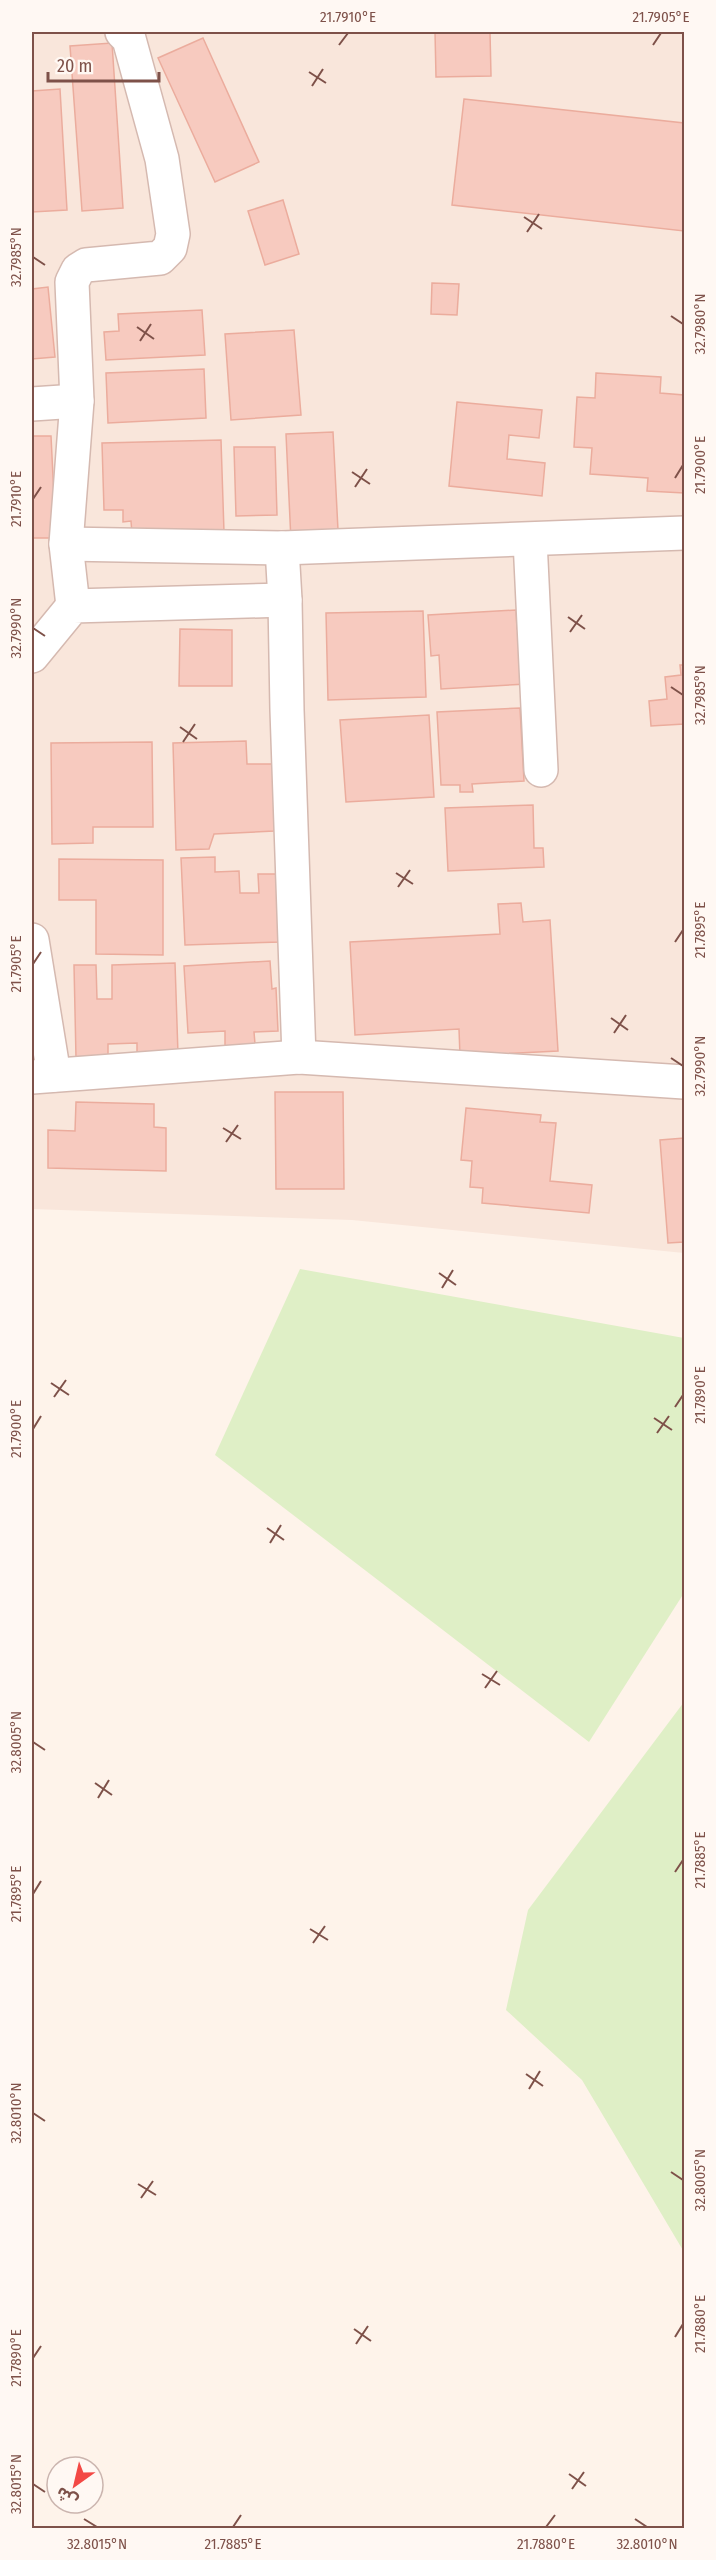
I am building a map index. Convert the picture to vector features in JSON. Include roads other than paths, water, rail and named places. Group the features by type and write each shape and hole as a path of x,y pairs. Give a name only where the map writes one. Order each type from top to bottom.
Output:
{"street":[{"path":"32,656 73,606 66,544 76,401 72,282 78,270 86,265 160,258 170,248 173,234 162,159 129,39 123,32"},
{"path":"32,404 76,401"},
{"path":"66,544 282,548 684,533"},
{"path":"530,540 541,770"},
{"path":"282,548 299,1057"},
{"path":"73,606 285,600"},
{"path":"32,940 43,1076 299,1057 684,1082"}]}
